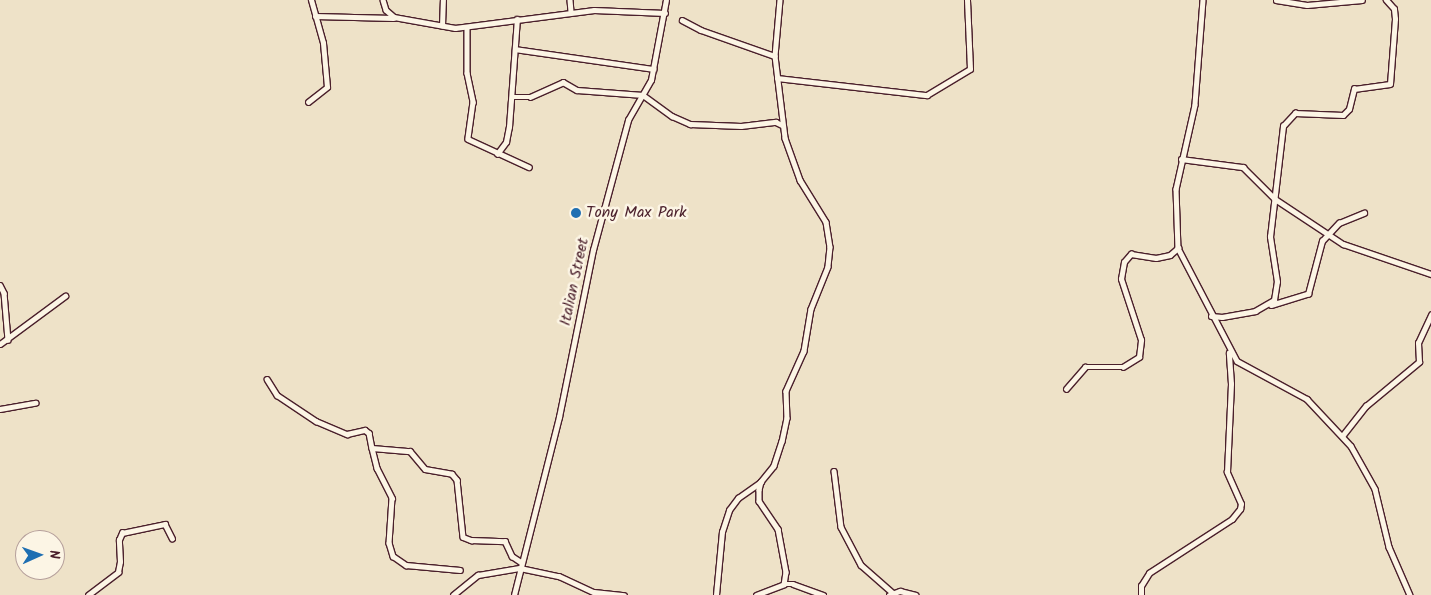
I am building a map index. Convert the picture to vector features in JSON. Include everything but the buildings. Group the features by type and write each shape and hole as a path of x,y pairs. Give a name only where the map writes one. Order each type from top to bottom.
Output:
{"street":[{"path":"308,102 328,87 325,58 311,0"},
{"path":"383,0 386,10 394,18"},
{"path":"442,26 443,0"},
{"path":"570,0 571,11"},
{"name":"Italian Street","path":"514,595 564,392 593,250 624,134 654,69 666,0"},
{"path":"716,595 722,532 729,510 738,498 761,482 774,466 782,441 787,413 786,391 804,351 812,309 828,267 830,247 826,222 791,160 782,125 775,56 780,0"},
{"path":"777,78 927,96 970,70 967,0"},
{"path":"1203,0 1195,105 1181,159 1176,190 1178,248 1229,353 1243,367 1307,399 1343,434 1375,489 1389,547 1410,595"},
{"path":"1276,0 1327,5 1362,0"},
{"path":"1271,304 1277,282 1270,237 1280,136 1286,119 1299,112 1343,115 1347,112 1354,90 1387,86 1392,82 1394,9 1386,0"},
{"path":"315,16 394,18 442,26 467,27 571,11 665,13"},
{"path":"497,154 506,142 512,97 517,19"},
{"path":"682,20 701,30 775,56"},
{"path":"467,27 467,73 473,102 468,139 497,154 529,167"},
{"path":"515,49 654,69"},
{"path":"512,97 530,98 559,82 577,90 643,95 672,116 690,124 741,126 776,122 782,125"},
{"path":"1181,159 1231,163 1243,167 1252,173 1275,199 1327,234 1358,251 1431,274"},
{"path":"1211,316 1222,317 1308,294 1318,250 1327,234 1346,218 1364,213"},
{"path":"1066,389 1085,367 1122,367 1139,357 1140,340 1121,279 1124,262 1131,254 1156,258 1170,255 1178,248"},
{"path":"0,285 4,294 8,340"},
{"path":"0,344 8,340 65,296"},
{"path":"1343,434 1366,406 1419,362 1418,343 1431,315"},
{"path":"1141,595 1141,586 1149,573 1232,519 1240,509 1241,504 1227,472 1231,384 1229,353"},
{"path":"267,379 277,395 310,417 347,434 367,431 377,468 392,498 389,543 393,556 406,565 460,570"},
{"path":"0,409 35,403"},
{"path":"372,448 410,451 425,469 452,474 457,480 463,537 507,542 512,556 521,565 559,576 594,592 624,595"},
{"path":"834,471 841,528 860,566 891,594 916,595"},
{"path":"761,482 759,501 773,518 780,536 786,572 784,584"},
{"path":"88,595 118,572 120,562 118,540 122,533 164,524 172,538"},
{"path":"453,595 478,575 521,565"},
{"path":"756,595 784,584 794,584 823,595"}],"place":[{"name":"Tony Max Park","path":"576,213"}]}
